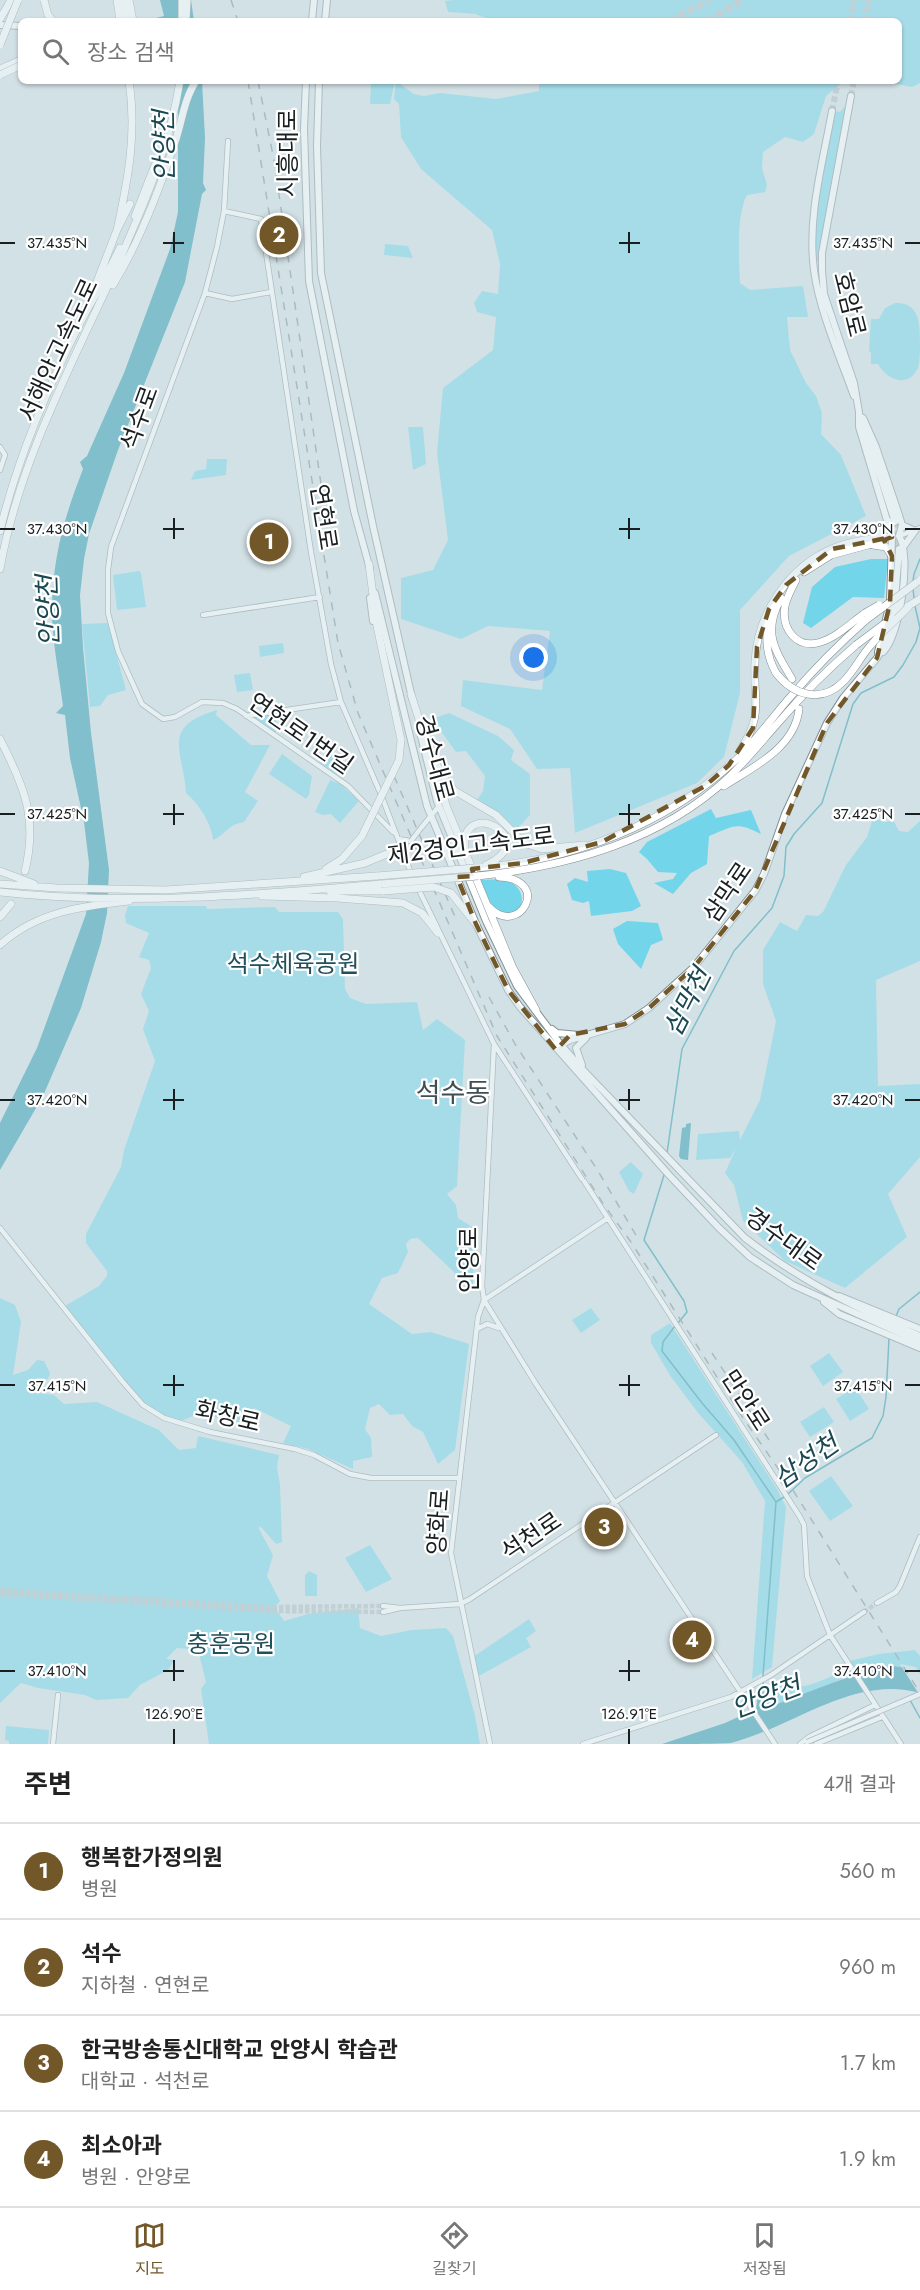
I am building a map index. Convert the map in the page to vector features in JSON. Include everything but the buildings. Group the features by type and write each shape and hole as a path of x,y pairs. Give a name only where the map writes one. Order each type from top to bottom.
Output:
{"highway":[{"path":"0,19 11,0"},
{"path":"0,45 18,0"},
{"path":"44,0 50,18"},
{"path":"117,0 120,18"},
{"path":"182,0 182,18"},
{"path":"186,18 187,0"},
{"path":"122,18 127,2"},
{"path":"127,2 127,18"},
{"path":"127,2 133,18"},
{"path":"0,69 18,61"},
{"path":"0,75 18,66"},
{"path":"81,323 127,202 133,137 129,84"},
{"name":"서해안고속도로","path":"0,569 18,482 98,311 151,189 168,138 177,84"},
{"path":"120,262 158,190 188,97 194,84"},
{"name":"서해안고속도로","path":"0,531 42,406 81,323 120,262"},
{"path":"792,679 777,656 773,640 772,627 779,602 796,580 823,558 869,542 891,523"},
{"path":"729,765 746,741 754,723 757,708 755,670 757,647 766,616 791,578 817,557 840,546 896,536"},
{"path":"869,542 898,550"},
{"path":"303,877 336,864 354,848 399,760 402,740 377,626 369,564"},
{"path":"796,580 786,603 785,616 788,630 800,642 816,644 829,639 865,617"},
{"name":"제2경인고속도로","path":"0,892 232,895 304,890 343,892 523,863 602,842 633,829 705,786 746,748 816,666 865,617 920,580"},
{"path":"776,599 768,622 769,661 786,686 802,694 818,695 833,690 845,680 870,646 910,605"},
{"name":"제2경인고속도로","path":"165,894 266,884 476,872 550,865 606,849 667,822 694,806 728,778 813,685 856,645 920,599"},
{"path":"411,694 447,808 513,968 536,1011"},
{"path":"694,806 751,769 782,745 795,728 799,709"},
{"path":"425,738 436,764 450,786 460,795 496,815 524,843 542,849 602,842"},
{"path":"0,739 23,785 29,808 31,837 26,871"},
{"path":"468,858 465,838 472,828 487,823 500,829 505,838 502,853 476,872"},
{"path":"266,884 365,863 401,848"},
{"path":"0,871 57,892"},
{"path":"476,872 514,878 522,883 527,894 524,909 509,917 495,913 484,900"},
{"name":"제2경인고속도로","path":"0,884 57,892"},
{"path":"382,887 434,887 451,893 476,924"},
{"path":"0,945 24,926 42,918 93,906 165,894"},
{"path":"232,895 337,898 405,904 422,913 438,933"},
{"path":"0,917 11,904"}],"main road":[{"path":"312,18 314,0"},
{"path":"325,18 327,0"},
{"path":"0,25 18,26"},
{"name":"시흥대로","path":"306,84 305,194 307,258 312,297"},
{"name":"시흥대로","path":"319,84 317,146 319,255 351,422"},
{"name":"호암로","path":"851,96 822,253 822,277 824,294 854,383 860,412 859,427 896,536"},
{"name":"호암로","path":"832,111 814,215 812,234 814,270 819,294 860,412 868,425 902,525"},
{"name":"경수대로","path":"312,297 354,511 369,564 414,759 432,815 476,924 508,990 520,1007 745,1238 771,1258 830,1293 888,1322"},
{"name":"경수대로","path":"351,422 411,694 439,806 507,968 525,998 548,1027 559,1047 669,1175 750,1257 792,1285 888,1322"},
{"path":"891,523 917,530 898,550"},
{"path":"896,536 902,525"},
{"name":"삼막로","path":"559,1047 625,1024 649,1008 694,967 755,891 764,874 785,814 827,723 843,698 888,648 896,632 901,603 896,536"},
{"name":"삼막로","path":"877,658 889,613 898,550 896,536"},
{"path":"548,1027 565,1035 588,1035"},
{"path":"584,1071 576,1048 588,1035"},
{"path":"815,1295 839,1314 920,1348"},
{"path":"888,1322 904,1323 920,1329"},
{"path":"888,1322 920,1336"},
{"path":"888,1322 920,1342"}],"street":[{"name":"석수로","path":"142,704 118,651 108,613 110,552 205,293 224,211 228,141"},
{"name":"연현로","path":"224,211 261,219 311,552 331,664 342,702 401,848"},
{"path":"205,293 232,299 271,292"},
{"path":"0,447 5,455 0,470"},
{"path":"896,536 917,530"},
{"path":"203,615 320,597"},
{"path":"246,716 342,702"},
{"name":"연현로1번길","path":"142,704 163,719 175,717 198,704 223,703 246,716 348,786 397,836"},
{"path":"371,810 382,797"},
{"path":"401,848 411,841 439,806"},
{"path":"397,836 411,841"},
{"name":"안양로","path":"401,848 438,933 494,1044 483,1267 484,1300 614,1503 775,1744"},
{"path":"484,1300 608,1218 494,1044"},
{"name":"만안로","path":"608,1218 804,1525 807,1576 830,1635"},
{"name":"화창로","path":"0,1228 122,1381 143,1405 164,1418 201,1430 295,1449 314,1455 350,1474 371,1478 460,1478"},
{"name":"양화로","path":"484,1300 478,1317 451,1554 490,1744"},
{"path":"477,1329 487,1324 500,1328"},
{"name":"석천로","path":"383,1609 460,1604 716,1435"},
{"path":"877,1603 896,1592 900,1586 920,1538"},
{"path":"583,1744 731,1698 771,1675 864,1612"},
{"path":"830,1635 901,1744"},
{"path":"804,1743 920,1694"},
{"path":"53,1744 58,1695"},
{"path":"804,1743 809,1737 875,1704"},
{"path":"816,1744 882,1716"}],"highlighted area":[{"path":"892,537 884,540 892,556 890,603 877,658 827,723 755,891 694,967 649,1008 625,1024 570,1035 556,1050 508,990 476,924 457,877 474,876 472,869 523,863 602,842 705,786 729,765 753,728 757,647 769,609 786,585 832,549"}],"green space":[{"path":"920,0 920,83 912,87 897,84 902,84 902,18 486,18 475,14 448,12 445,1"},
{"path":"371,84 394,84 390,104 370,104"},
{"path":"396,84 400,84 414,94 424,96 440,93 496,99 539,91 539,84 840,84 826,96 814,134 803,142 785,137 763,152 762,168 767,185 765,192 747,195 741,214 740,283 750,290 803,286 808,317 787,317 790,350 806,383 816,396 822,413 821,434 841,455 866,516 789,556 740,610 740,693 724,757 697,783 575,833 570,768 537,769 510,729 461,706 463,680 542,690 550,631 488,626 461,639 401,619 401,578 433,570 448,540 437,453 443,388 493,350 496,317 477,312 474,303 482,291 498,294 500,264 492,230 421,169 401,137 399,104 394,99"},
{"path":"847,104 817,262 814,232 823,166 834,111 840,112"},
{"path":"385,244 408,246 413,258 384,255"},
{"path":"895,303 909,306 914,310 920,329 918,368 914,375 903,380 892,378 878,364 871,364 869,351 871,319 879,319 885,308"},
{"path":"408,427 423,427 426,464 413,470"},
{"path":"207,459 227,459 226,475 191,480 195,471 206,469"},
{"path":"871,559 888,559 884,598 853,597 811,628 803,623 812,587 835,567"},
{"path":"139,571 146,607 117,610 113,575"},
{"path":"108,623 126,690 108,695 100,706 90,707 82,624"},
{"path":"283,643 284,653 260,657 259,646"},
{"path":"250,673 253,690 237,692 234,675"},
{"path":"250,709 276,715 276,737 246,716"},
{"path":"217,710 216,715 251,745 270,745 245,792 258,801 244,822 230,827 213,840 204,814 186,793 179,741 181,732 188,724"},
{"path":"449,713 498,736 514,750 511,760 530,774 530,815 516,830 500,814 476,802 483,791 485,776 466,751 456,752 432,719"},
{"path":"339,753 343,767 336,774 318,761 323,755"},
{"path":"282,754 312,776 309,795 306,799 269,774"},
{"path":"330,780 340,784 359,801 340,823 331,814 323,815 315,812"},
{"path":"711,809 716,818 751,810 761,834 746,827 735,826 709,836 707,864 691,873 673,894 654,883 673,879 677,873 658,872 639,852 647,842"},
{"path":"873,818 886,822 893,820 899,831 908,832 920,821 920,961 876,980 878,1086 920,1084 920,1157 888,1194 907,1237 845,1288 785,1261 743,1221 734,1185 725,1173 736,1148 730,1158 696,1160 698,1134 739,1131 740,1140 760,1100 776,1021 763,984 763,950 780,922 797,931 806,915 818,916 823,912 846,865 867,837"},
{"path":"610,869 626,873 641,906 632,911 591,916 589,901 583,903 572,900 567,884 575,878 588,882 587,871"},
{"path":"504,879 518,888 521,894 521,906 513,913 506,914 493,908 480,880"},
{"name":"석수체육공원","path":"128,906 206,906 207,909 275,907 279,912 338,912 343,919 345,989 350,998 366,1004 417,1002 423,1030 437,1019 465,1040 457,1186 447,1194 456,1205 458,1218 474,1228 473,1284 460,1283 454,1272 418,1238 410,1239 406,1244 408,1252 398,1273 382,1278 369,1304 412,1334 431,1332 469,1344 455,1450 438,1464 423,1432 412,1426 403,1414 390,1415 379,1404 370,1408 365,1429 371,1438 372,1457 353,1461 353,1469 308,1449 283,1443 291,1426 254,1408 245,1423 198,1414 179,1422 154,1410 135,1396 93,1345 65,1306 99,1286 107,1276 107,1271 86,1243 86,1234 121,1167 124,1150 155,1061 143,1029 149,1011 141,994 151,968 149,960 139,957 149,933 126,923 125,915"},
{"path":"627,921 658,923 663,940 651,945 641,969 618,944 613,929"},
{"path":"631,1162 643,1174 634,1194 629,1191 619,1172"},
{"name":"충훈공원","path":"0,1298 15,1305 21,1322 13,1375 28,1370 37,1360 44,1361 50,1373 48,1379 36,1380 39,1393 54,1395 64,1404 97,1402 159,1430 179,1450 196,1448 198,1436 279,1455 277,1467 282,1542 276,1544 260,1526 259,1529 273,1555 267,1576 280,1601 275,1607 284,1621 308,1614 358,1608 360,1628 381,1636 412,1630 446,1628 453,1636 475,1716 480,1744 209,1744 201,1689 206,1682 198,1650 177,1648 166,1659 174,1660 168,1670 140,1685 128,1698 96,1700 85,1695 21,1683 0,1703"},
{"path":"591,1308 600,1320 581,1333 572,1320"},
{"path":"670,1323 777,1489 786,1507 772,1667 752,1679 765,1501 742,1462 699,1414 671,1377 651,1343 651,1335"},
{"path":"829,1353 843,1372 823,1386 810,1366"},
{"path":"855,1387 869,1409 850,1421 836,1399"},
{"path":"824,1407 834,1422 810,1437 800,1422"},
{"path":"831,1476 853,1506 830,1521 809,1491"},
{"path":"370,1545 392,1579 366,1592 345,1558"},
{"path":"309,1571 317,1575 317,1596 305,1596 305,1575"},
{"path":"529,1619 536,1631 526,1638 531,1647 477,1677 473,1657"},
{"path":"915,1650 920,1656 920,1670 893,1666 844,1678 775,1705 766,1701 765,1686 775,1683 793,1687 811,1684 845,1670 841,1663 879,1654"},
{"path":"6,1726 49,1730 48,1744 9,1744 9,1741 5,1740"}],"water":[{"path":"160,0 191,0 194,18 156,18 164,16"},
{"path":"176,84 202,84 205,138 203,183 206,190 202,194 185,282 118,450 89,534 80,595 91,733 109,870 107,913 101,942 81,1008 43,1096 0,1170 0,1123 37,1048 86,914 89,863 84,822 70,758 65,715 56,713 63,706 52,621 57,554 70,504 83,469 80,462 87,456 124,373 170,249 178,212 178,94"},
{"path":"691,1123 688,1160 681,1159 679,1156 682,1128"},
{"name":"안양천","path":"893,1666 920,1670 920,1693 896,1689 848,1696 731,1743 662,1744 725,1723 756,1709 758,1696 766,1694 766,1701 775,1705 848,1677"}],"pier":[{"path":"900,1664 916,1667 920,1673 920,1696"}],"waterway":[{"name":"삼막천","path":"913,581 920,559"},
{"name":"삼막천","path":"913,588 914,599"},
{"name":"삼막천","path":"667,1153 682,1049 734,951 772,908 784,876 786,847 794,834 822,803 853,704 861,693 894,677 916,642 920,628 915,606"},
{"name":"삼막천","path":"664,1175 644,1240 684,1301 687,1312 678,1323"},
{"name":"삼성천","path":"896,1316 899,1309 920,1292"},
{"name":"삼막천","path":"675,1326 663,1342 662,1351 734,1440 776,1502"},
{"name":"삼성천","path":"788,1494 805,1478 872,1438 883,1416 889,1338"},
{"name":"삼성천","path":"763,1676 776,1502 784,1497"},
{"name":"삼성천","path":"763,1681 763,1694"},
{"path":"910,1700 920,1718"}],"tunnel":[{"path":"675,18 710,0"},
{"path":"713,18 742,0"},
{"path":"851,18 854,0"},
{"path":"866,18 869,0"},
{"path":"832,111 837,84"},
{"path":"851,96 853,84"},
{"path":"895,522 899,549"},
{"path":"0,1590 270,1607 383,1606"},
{"path":"0,1594 270,1611 383,1612"},
{"path":"864,1612 877,1603"}],"railway":[{"path":"231,0 237,18"},
{"path":"248,84 338,643 358,713 497,1036 604,1205 631,1242 743,1418 791,1487 920,1693"},
{"path":"259,84 274,160 324,505"},
{"path":"394,776 456,919"},
{"path":"489,997 515,1044 598,1171 640,1242"},
{"path":"712,1353 771,1443"}],"place":[{"name":"석수","path":"279,235"},
{"name":"행복한가정의원","path":"269,542"},
{"name":"한국방송통신대학교 안양시 학습관","path":"604,1527"},
{"name":"최소아과","path":"692,1640"}],"district":[{"name":"석수동","path":"453,1092"}]}
